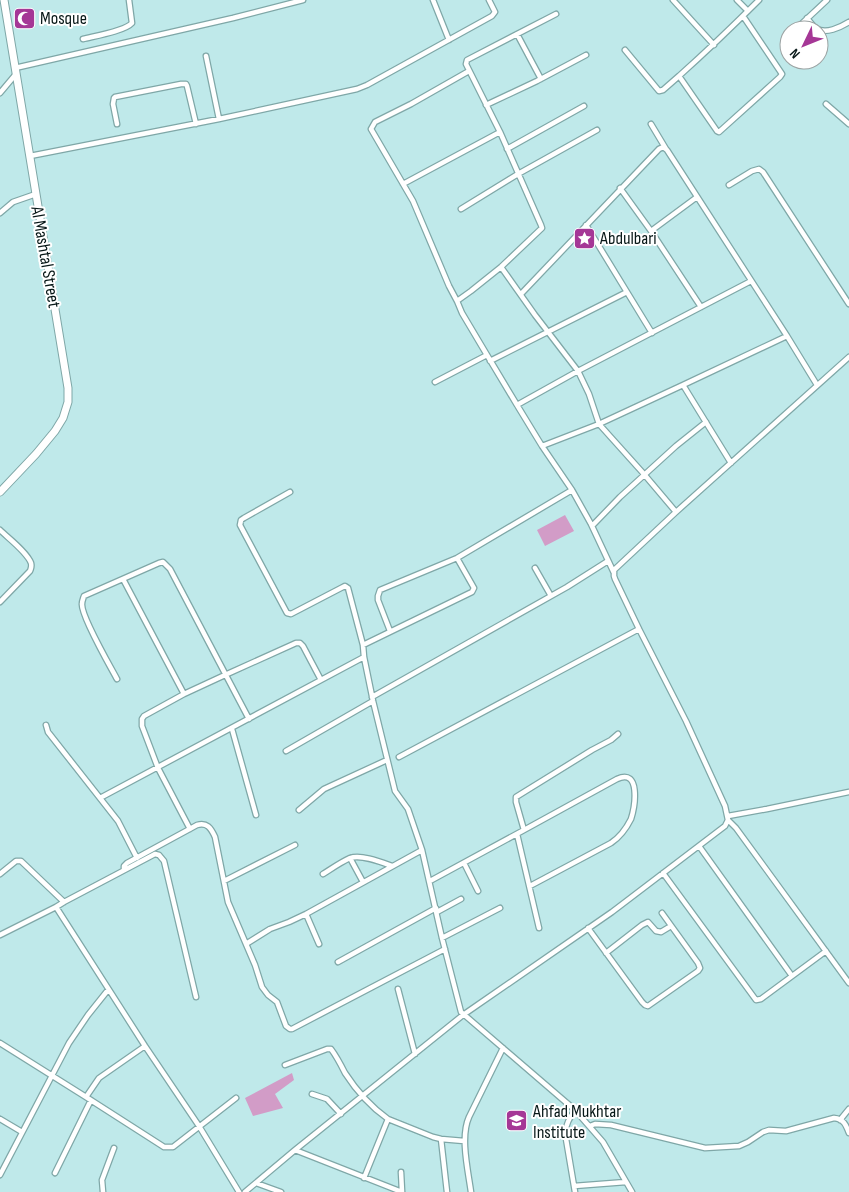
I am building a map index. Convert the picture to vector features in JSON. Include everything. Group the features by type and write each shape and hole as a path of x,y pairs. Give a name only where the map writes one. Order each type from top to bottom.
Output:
{"main road":[{"name":"Al Mashtal Street","path":"0,492 55,431 63,418 68,402 68,388 4,0"}],"street":[{"path":"83,39 124,29 131,25 128,0"},
{"path":"0,93 16,70 303,0"},
{"path":"433,0 449,40"},
{"path":"30,156 196,124 357,89 494,14 489,0"},
{"path":"673,0 714,45"},
{"path":"737,0 748,11"},
{"path":"625,50 659,91 663,90 714,45 759,0"},
{"path":"827,0 807,18 816,28 825,31 849,22"},
{"path":"457,301 501,267 542,228 500,132 469,71 466,64 467,60 556,14"},
{"path":"680,76 717,131 720,132 780,77 782,72 743,16"},
{"path":"517,34 541,79"},
{"path":"486,105 586,55"},
{"path":"206,56 219,119"},
{"path":"469,71 375,122 372,126 372,131 413,201 462,313 542,446 572,490 592,526 614,573"},
{"path":"117,124 112,104 114,98 186,84 196,124"},
{"path":"826,104 849,124"},
{"path":"507,148 584,106"},
{"path":"651,124 817,385"},
{"path":"461,210 518,174 597,130"},
{"path":"403,184 500,132"},
{"path":"521,294 659,149 667,150"},
{"path":"729,185 755,170 759,169 763,172 849,304"},
{"path":"620,188 701,307"},
{"path":"0,213 13,202 36,194"},
{"path":"651,231 697,197"},
{"path":"586,225 652,333"},
{"path":"501,267 578,371 589,394 599,424 676,512"},
{"path":"517,405 751,281"},
{"path":"490,361 627,292"},
{"path":"542,446 599,424 787,336"},
{"path":"435,382 487,355"},
{"path":"849,357 614,570 614,579 686,722 725,806 728,818 849,982"},
{"path":"683,385 731,463"},
{"path":"592,526 644,474 706,422"},
{"path":"390,631 378,600 380,590 458,558 572,490"},
{"path":"290,492 244,518 241,520 240,525 287,613 291,614 345,586 348,588 363,645 373,699 395,791 408,809 422,850 442,938 463,1015 575,1110 607,1147 632,1192"},
{"path":"0,530 31,562 30,571 0,602"},
{"path":"363,645 472,592 474,588 458,558"},
{"path":"286,751 608,561"},
{"path":"117,680 91,631 81,605 84,596 163,562 166,564 186,600 249,719"},
{"path":"535,568 551,596"},
{"path":"123,579 184,694"},
{"path":"399,757 639,629"},
{"path":"190,829 158,768 142,726 144,716 225,674 296,643 300,643 303,646 321,680"},
{"path":"100,798 364,657"},
{"path":"46,725 48,732 118,821 137,858"},
{"path":"232,729 256,815"},
{"path":"524,830 516,797 618,734"},
{"path":"299,810 324,789 387,760"},
{"path":"430,881 622,776 630,779 634,785 632,814 619,837 530,886"},
{"path":"728,818 849,792"},
{"path":"245,1192 463,1015 663,873 722,829 728,818"},
{"path":"124,870 125,864 190,829 202,824 211,828 215,837 228,902 255,965 262,987 277,1002 286,1026 290,1029 445,949"},
{"path":"517,834 539,928"},
{"path":"224,881 296,845"},
{"path":"698,846 792,976"},
{"path":"246,944 270,929 306,914 422,850"},
{"path":"1,933 56,907 155,854 159,855 164,861 196,997"},
{"path":"323,874 350,858 356,857 392,866"},
{"path":"350,858 363,882"},
{"path":"0,874 16,861 21,861 64,902"},
{"path":"464,863 478,891"},
{"path":"663,873 756,1000 761,999 826,951"},
{"path":"338,962 436,910 461,899"},
{"path":"56,907 108,990 199,1126 239,1192"},
{"path":"442,938 500,908"},
{"path":"588,928 644,1005 648,1006 700,968 662,913"},
{"path":"306,914 319,944"},
{"path":"606,953 648,922 656,931 661,932 671,926"},
{"path":"398,989 415,1054"},
{"path":"0,1175 2,1165 22,1132 69,1043 108,990"},
{"path":"0,1043 164,1147 173,1147 236,1098"},
{"path":"56,1173 99,1078 145,1046"},
{"path":"285,1066 329,1048 333,1051 347,1075 363,1096 375,1109 388,1118 424,1134 442,1139 464,1141"},
{"path":"471,1192 464,1141 466,1122 503,1048"},
{"path":"312,1094 328,1099 341,1114"},
{"path":"575,1110 569,1118 565,1134 574,1189 626,1182"},
{"path":"840,1120 849,1110"},
{"path":"364,1178 388,1118"},
{"path":"590,1126 595,1124 611,1125 705,1148 744,1144 762,1132 769,1130 786,1131 834,1118 846,1125 849,1133"},
{"path":"0,1119 22,1132"},
{"path":"442,1139 447,1192"},
{"path":"103,1192 102,1180 114,1148"},
{"path":"295,1150 402,1192 401,1172"},
{"path":"256,1183 281,1192"}],"shaded area":[{"path":"565,515 574,531 545,546 537,530"},
{"path":"292,1073 294,1080 275,1094 283,1108 253,1116 245,1098"}],"place":[{"name":"Mosque","path":"24,18"},
{"name":"Abdulbari","path":"584,238"},
{"name":"Ahfad Mukhtar Institute","path":"517,1121"}]}
